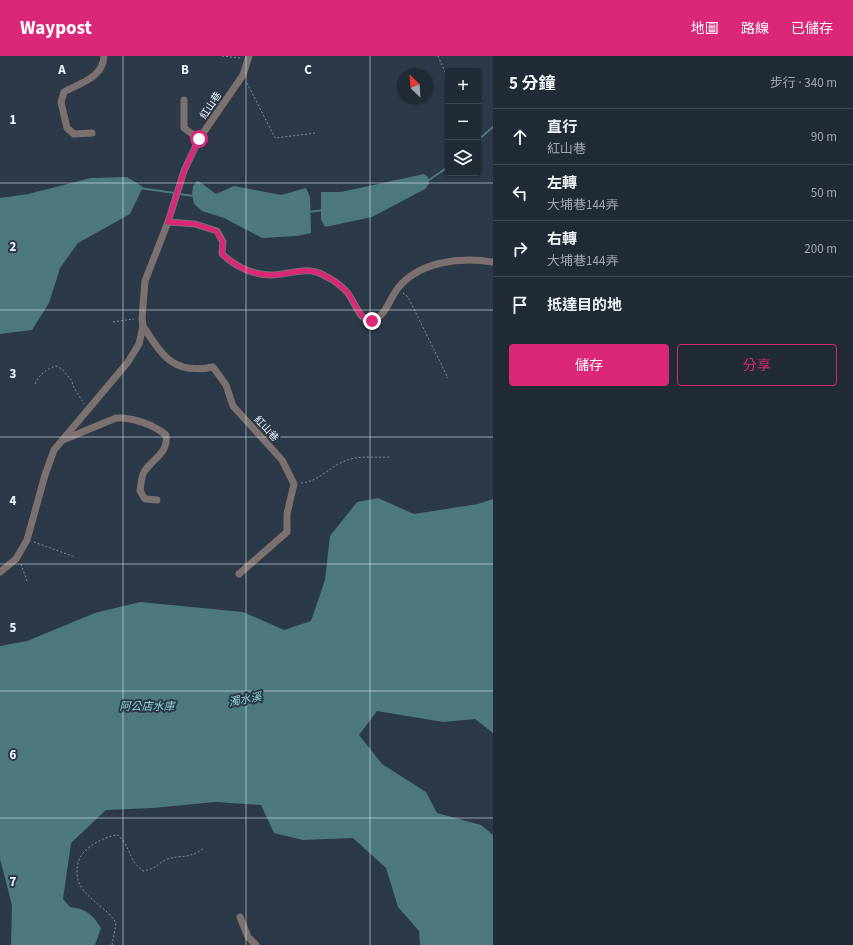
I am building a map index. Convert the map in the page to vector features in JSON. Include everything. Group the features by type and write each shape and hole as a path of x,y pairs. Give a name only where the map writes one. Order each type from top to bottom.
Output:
{"street":[{"path":"92,134 74,134 66,128 61,102 64,92 91,80 104,62 104,56"},
{"name":"紅山巷","path":"0,572 16,558 28,540 50,457 88,408 128,362 139,344 143,326 142,318 145,281 168,222 184,171 199,139 244,75 249,57"},
{"path":"184,100 184,128 199,139"},
{"path":"168,222 195,224 216,231 223,242 222,254 233,264 246,270 272,275 298,271 324,274 346,290 355,302 361,316 368,321 372,321 380,317 398,289 409,277 429,267 456,260 493,262"},
{"name":"紅山巷","path":"143,326 168,361 189,370 213,367 226,385 233,406 282,460 294,484"},
{"path":"61,441 116,418 122,418 156,427 166,435 167,439 163,451 144,473 140,491 145,499 157,500"},
{"path":"238,574 287,532 287,514 294,484"},
{"path":"240,916 248,937 256,945"}],"path":[{"path":"222,56 249,57"},
{"path":"438,56 445,71"},
{"path":"244,75 276,138 316,133"},
{"path":"398,289 408,297 448,378"},
{"path":"113,322 142,318"},
{"path":"35,384 47,369 56,366 62,369 72,381 73,386 88,408"},
{"path":"294,484 317,479 330,468 346,460 391,457"},
{"path":"28,540 74,556"},
{"path":"21,550 21,565 27,582"},
{"path":"112,945 116,923 111,914 85,894 77,881 78,860 87,849 109,836 118,835 127,843 130,856 135,865 143,871 153,869 167,859 188,857 204,848"}],"water":[{"path":"424,174 428,177 429,184 425,189 372,217 325,227 321,219 321,192 341,192"},
{"path":"127,177 143,187 130,214 78,243 60,268 49,303 32,330 0,334 0,198 28,194 91,178"},
{"path":"197,181 216,194 234,186 281,195 306,188 310,197 311,233 297,236 262,238 224,218 202,211 194,204 192,194 193,186"},
{"name":"阿公店水庫","path":"378,498 414,514 478,504 493,499 493,733 475,719 443,722 377,711 359,735 382,764 426,792 437,813 481,825 493,835 493,945 420,945 419,931 398,907 386,868 353,838 303,840 274,833 261,805 216,802 152,808 106,810 71,843 63,899 70,907 81,909 89,913 98,923 101,928 95,945 11,945 12,905 0,859 0,646 27,641 95,613 140,602 243,612 284,630 311,621 325,580 330,536 357,502"}],"waterway":[{"path":"481,137 493,127"},
{"path":"426,182 445,169"},
{"path":"139,188 175,193"},
{"path":"179,194 194,196"},
{"path":"308,212 324,210"}],"route":[{"path":"199,139 184,171 168,222 195,224 216,231 223,242 222,254 233,264 246,270 272,275 298,271 324,274 346,290 355,302 361,316 364,319 372,321"}],"water label":[{"name":"濁水溪","path":"245,699"}]}
